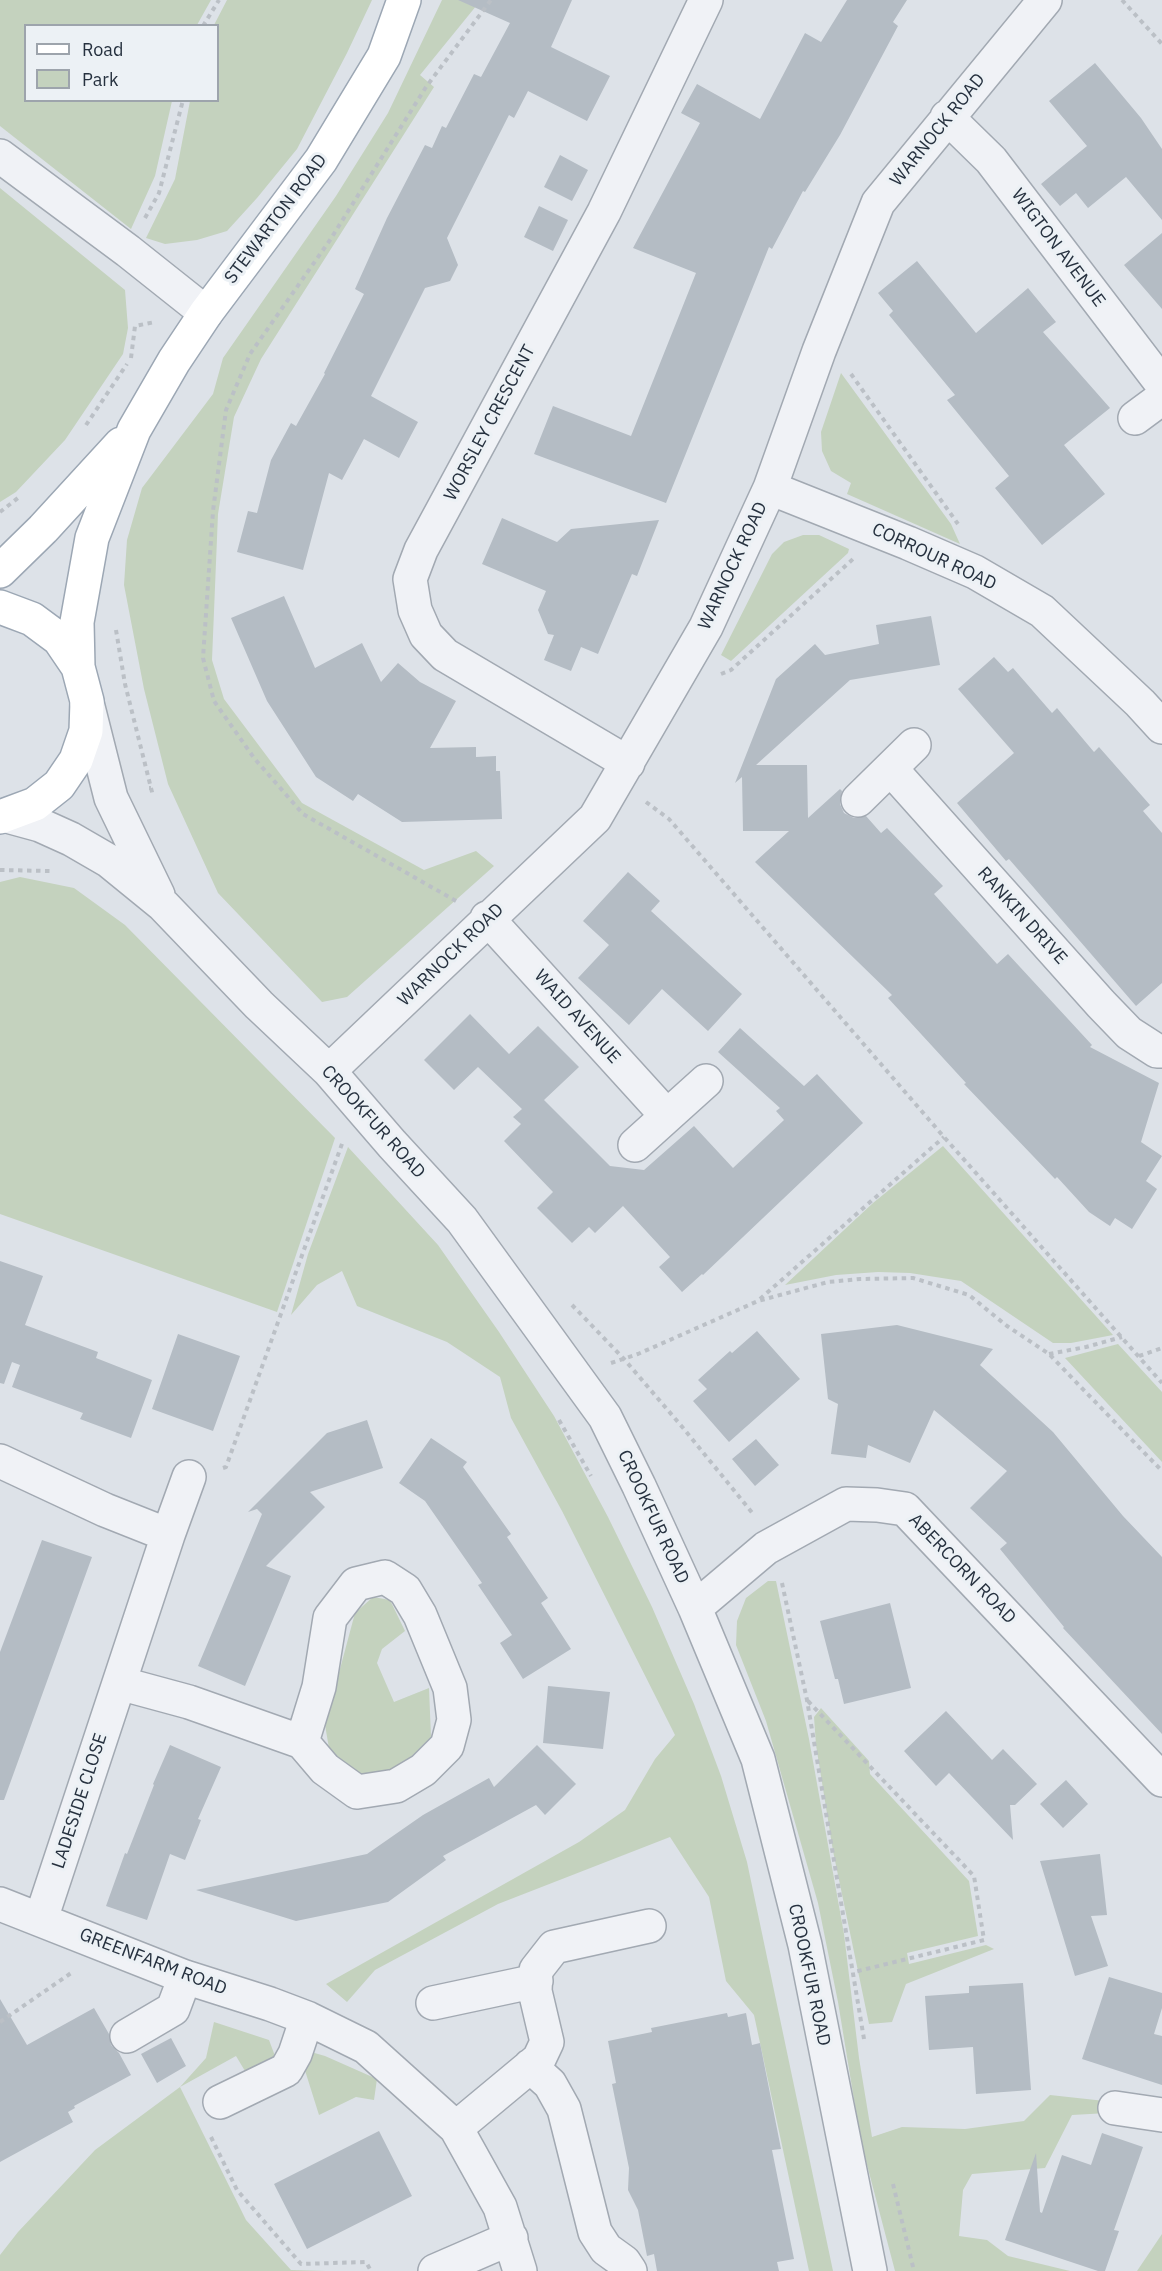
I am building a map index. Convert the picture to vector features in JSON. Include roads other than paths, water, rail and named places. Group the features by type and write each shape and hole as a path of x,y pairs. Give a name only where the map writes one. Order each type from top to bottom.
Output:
{"main road":[{"name":"STEWARTON ROAD","path":"78,667 77,622 92,538 134,430 174,361 206,313 321,160 384,56 404,0"},
{"name":"STEWARTON ROAD","path":"0,571 43,529 134,430"},
{"path":"0,607 32,618 59,639 78,667 87,701 86,731 76,760 59,785 35,804 3,816"}],"street":[{"name":"WORSLEY CRESCENT","path":"622,771 445,655 426,634 415,610 410,579 421,550 604,212 706,0"},
{"name":"WARNOCK ROAD","path":"329,1071 596,818 706,627 770,488 819,351 878,203 1045,0"},
{"name":"WIGTON AVENUE","path":"947,117 991,160 1162,384"},
{"path":"0,156 128,251 206,313"},
{"path":"1136,418 1162,398"},
{"name":"CORROUR ROAD","path":"770,488 975,572 1042,611 1162,727"},
{"name":"CROOKFUR ROAD","path":"87,701 111,798 163,905"},
{"path":"858,800 914,745"},
{"name":"RANKIN DRIVE","path":"891,769 1108,1012 1129,1033 1157,1051 1162,1051"},
{"name":"CROOKFUR ROAD","path":"3,816 40,825 71,839 109,861 163,905 259,1005 329,1071 462,1220 605,1417 696,1608 758,1760 805,1945 870,2271"},
{"name":"WAID AVENUE","path":"488,918 667,1116"},
{"path":"635,1145 706,1081"},
{"path":"0,1461 105,1510 168,1535"},
{"name":"LADESIDE CLOSE","path":"41,1919 189,1478"},
{"name":"ABERCORN ROAD","path":"696,1608 766,1548 846,1504 905,1509 1162,1780"},
{"path":"119,1683 189,1702 302,1742 324,1769 357,1791 396,1786 423,1770 447,1746 454,1720 450,1688 420,1615 405,1590 385,1577 356,1584 330,1618 319,1687 302,1742"},
{"name":"GREENFARM ROAD","path":"0,1904 185,1977 307,2018 366,2047 456,2128 500,2207 520,2271"},
{"path":"456,2128 539,2059 547,2042 535,1991 536,1970 554,1947 649,1926"},
{"path":"127,2036 173,2009 185,1977"},
{"path":"433,2003 536,1981"},
{"path":"220,2102 286,2070 295,2054 307,2018"},
{"path":"530,2066 550,2084 564,2109 596,2232 606,2248 624,2262 630,2271"},
{"path":"1115,2108 1162,2115"},
{"path":"435,2271 511,2238"}]}
